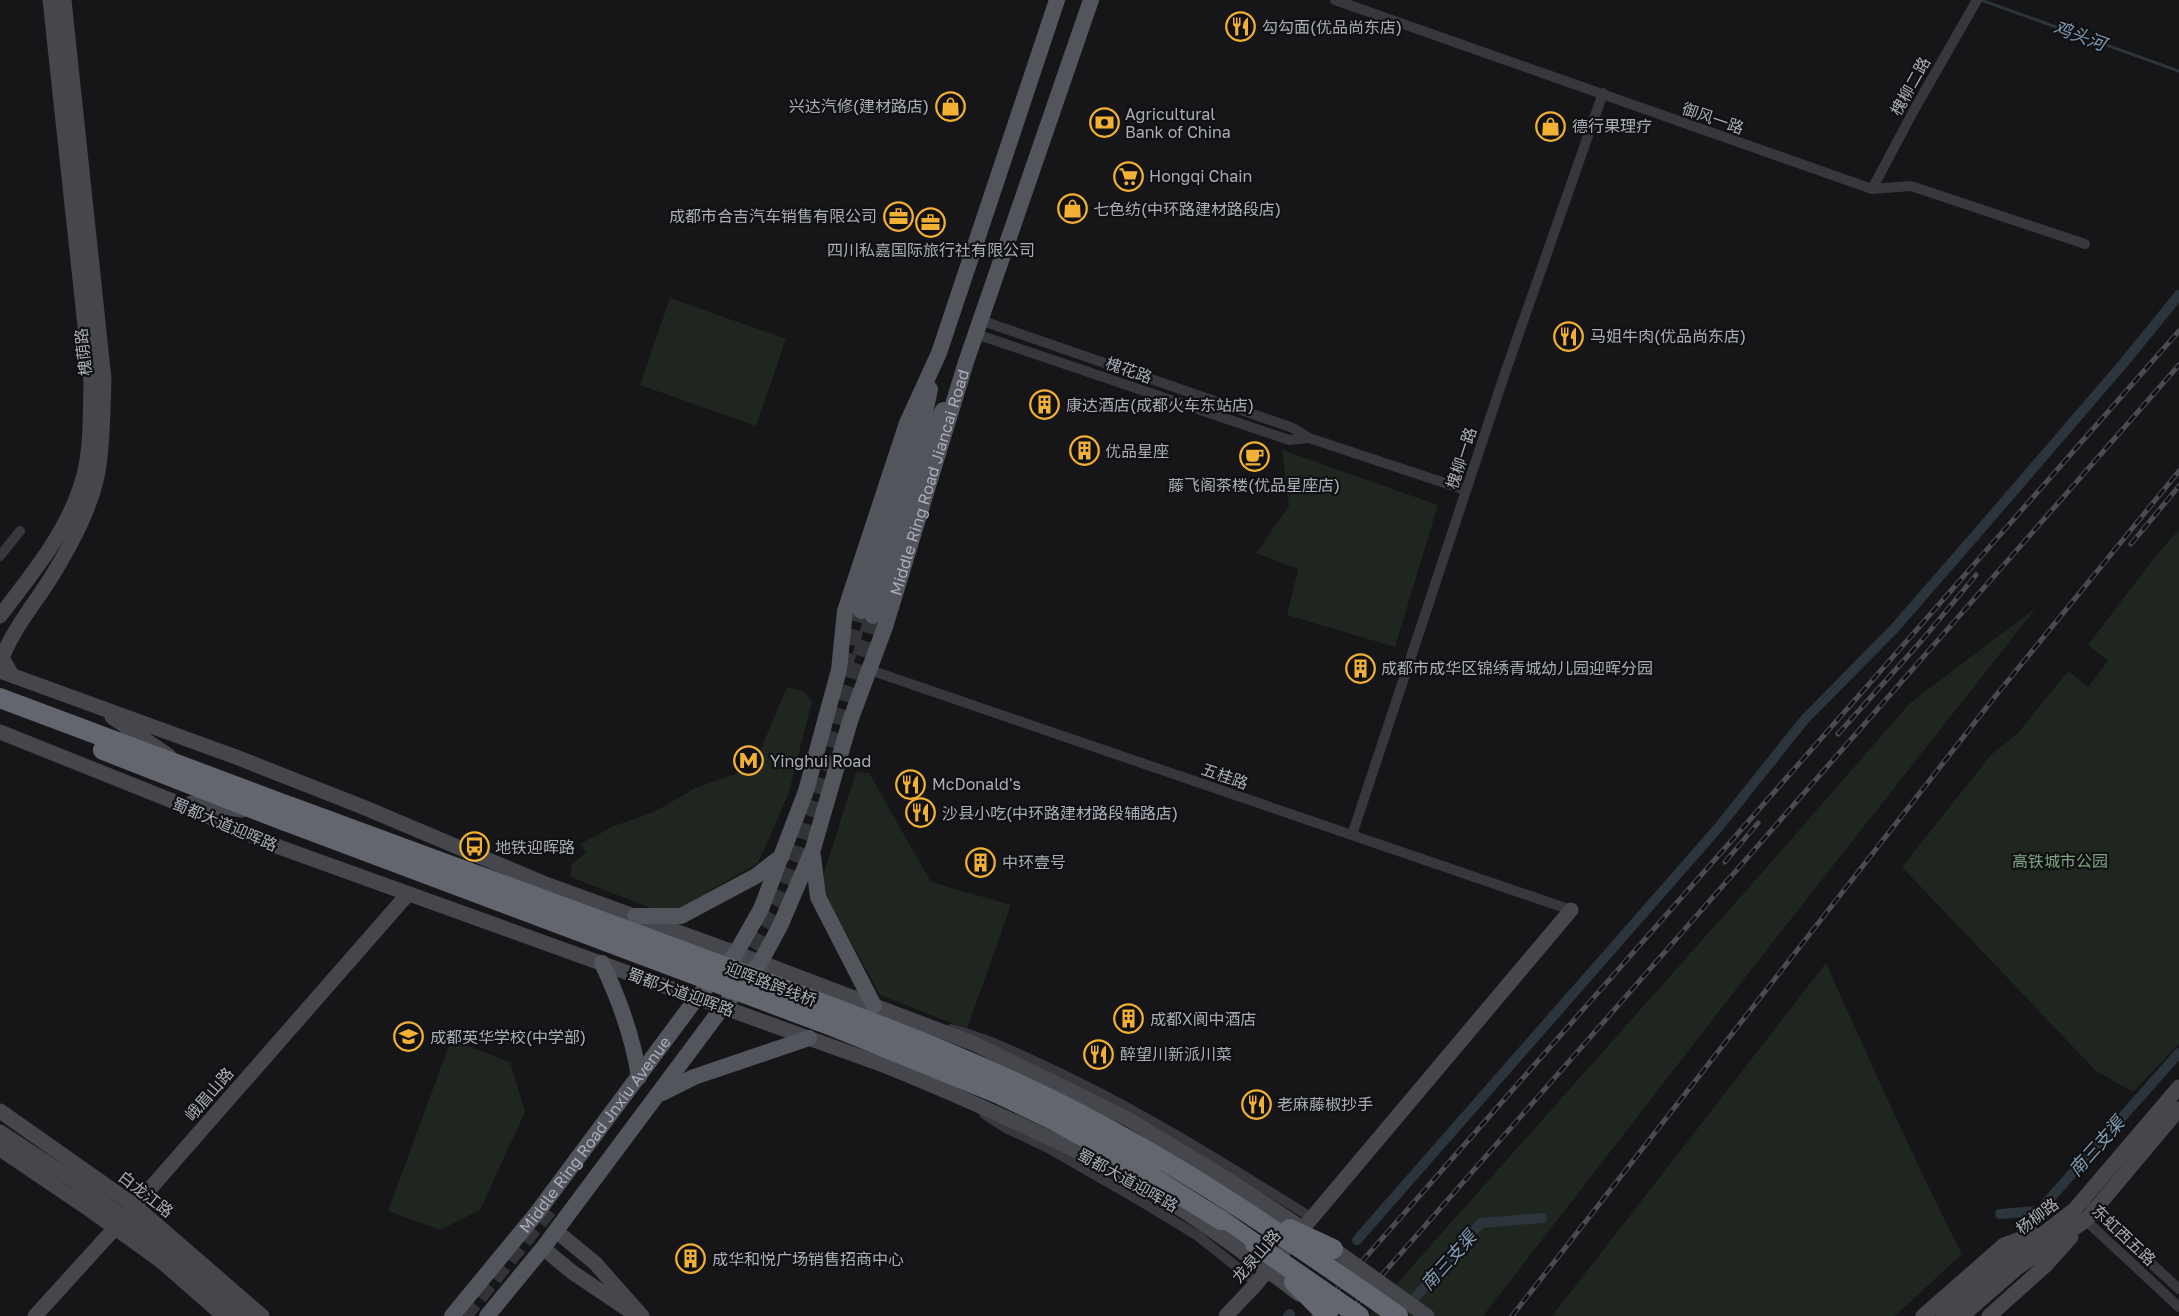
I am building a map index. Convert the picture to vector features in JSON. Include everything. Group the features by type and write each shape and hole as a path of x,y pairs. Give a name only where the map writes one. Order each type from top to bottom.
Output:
{"highway":[{"path":"0,698 178,763 282,814"},
{"name":"蜀都大道迎晖路","path":"0,711 282,814"},
{"name":"迎晖路跨线桥","path":"282,814 614,925 958,1057 1060,1104 1122,1136 1233,1203"},
{"name":"迎晖路跨线桥","path":"282,814 837,1028 990,1090 1055,1121 1115,1154 1221,1220"},
{"path":"1157,1137 1233,1203 1398,1316"},
{"path":"1133,1179 1221,1220 1359,1316"},
{"path":"1233,1203 1334,1249"},
{"path":"1256,1244 1328,1316"}],"main road":[{"name":"槐荫路","path":"0,616 50,549 66,523 81,486 90,430 91,382 50,0"},
{"name":"槐荫路","path":"6,673 2,658 7,644 54,573 90,497 98,469 103,430 104,379 64,0"},
{"name":"Middle Ring Road Jiancai Road","path":"736,953 761,909 806,791 839,670 845,611 907,423 939,353 1057,0"},
{"name":"Middle Ring Road Jiancai Road","path":"760,963 780,926 813,849 850,721 870,670 966,362 1091,0"},
{"path":"939,353 922,427 867,614 933,430 966,362"},
{"path":"6,673 331,794 543,883 736,953 975,1044 1128,1119 1235,1184 1334,1249 1427,1316"},
{"path":"97,706 178,763"},
{"name":"蜀都大道迎晖路","path":"0,732 170,800 279,847 886,1066 950,1092 1133,1179 1228,1241 1328,1316"},
{"path":"170,800 282,814"},
{"path":"813,849 818,897 874,1006"},
{"path":"635,916 681,916 756,876 782,856"},
{"path":"525,936 550,932 558,918 560,902 543,883"},
{"name":"峨眉山路","path":"35,1316 135,1206 408,894"},
{"name":"龙泉山路","path":"1226,1316 1257,1283 1571,910"},
{"name":"Middle Ring Road Jnxiu Avenue","path":"452,1316 536,1214 696,999 736,953"},
{"path":"602,963 615,989 634,1048 639,1077"},
{"name":"Middle Ring Road Jnxiu Avenue","path":"487,1316 543,1248 722,1008 760,963"},
{"path":"886,1066 876,1057 872,1047 874,1033 881,1022 890,1018 905,1017"},
{"path":"658,1095 694,1077 809,1038"},
{"path":"1989,1316 2046,1265 2179,1087"},
{"path":"1942,1316 2085,1210 2179,1109"},
{"name":"白龙江路","path":"0,1111 135,1206 262,1316"},
{"path":"0,1132 73,1180 143,1231 243,1316"},
{"path":"0,1149 161,1261 224,1316"},
{"path":"1923,1316 2004,1245 2039,1232 2085,1210"},
{"path":"556,1231 657,1316"},
{"path":"543,1248 622,1316"},
{"path":"595,1263 642,1316"},
{"path":"1962,1316 2013,1263"},
{"path":"572,1272 636,1316"}],"street":[{"name":"御风一路","path":"1335,0 1872,189 1911,186 2085,244"},
{"name":"槐柳二路","path":"1872,189 1974,5"},
{"name":"槐柳一路","path":"1352,835 1466,490 1603,93"},
{"name":"槐花路","path":"978,327 1289,440 1309,438 1466,490"},
{"path":"0,556 20,531"},
{"name":"五桂路","path":"870,670 1571,910"},
{"path":"905,1017 967,1033 1126,1105 1311,1218"},
{"path":"950,1092 1006,1128 1105,1179 1198,1236 1257,1283"},
{"name":"东虹西五路","path":"2085,1210 2179,1289"},
{"name":"东虹西五路","path":"2085,1210 2179,1307"}],"green space":[{"path":"670,298 786,339 756,426 640,385"},
{"path":"1282,450 1438,505 1395,647 1287,615 1298,569 1256,553 1289,506"},
{"name":"高铁城市公园","path":"2179,530 2179,1044 2133,1092 2096,1071 1902,867 1991,755 2018,733 2068,671 2088,687 2108,661 2088,645 2157,554"},
{"path":"2036,608 1772,943 1483,1316 1368,1316 1910,703"},
{"path":"787,687 803,691 812,702 788,795 758,863 676,910 659,911 570,877 572,864 586,853 580,844 614,826 654,812 695,788 753,768"},
{"path":"856,772 869,773 931,882 1011,905 967,1029 880,995 825,894 823,876"},
{"path":"1826,963 1909,1146 1962,1254 1895,1316 1552,1316"},
{"path":"451,1040 510,1062 525,1112 480,1210 440,1230 388,1211"}],"waterway":[{"name":"鸡头河","path":"1981,0 2179,71"},
{"path":"1357,1240 1718,828 1805,719 1893,630 1980,530 2179,295"},
{"name":"南三支渠","path":"2000,1214 2039,1211 2179,1053"},
{"name":"南三支渠","path":"1406,1308 1481,1223 1542,1218"}],"tunnel":[{"path":"844,668 861,611"},
{"path":"739,968 779,898 798,851 873,616"},
{"path":"464,1316 553,1205"}],"railway":[{"path":"1314,1316 2179,331"},
{"path":"1346,1316 2179,365"},
{"path":"1512,1316 1993,699 2179,471"},
{"path":"2131,544 2179,486"},
{"path":"1838,734 1923,639 1976,575"},
{"path":"1725,862 1758,823"}],"place":[{"name":"勾勾面(优品尚东店)","path":"1241,27"},
{"name":"兴达汽修(建材路店)","path":"950,106"},
{"name":"Agricultural Bank of China","path":"1104,123"},
{"name":"德行果理疗","path":"1551,126"},
{"name":"Hongqi Chain","path":"1128,176"},
{"name":"七色纺(中环路建材路段店)","path":"1072,209"},
{"name":"成都市合吉汽车销售有限公司","path":"898,216"},
{"name":"四川私嘉国际旅行社有限公司","path":"931,222"},
{"name":"马姐牛肉(优品尚东店)","path":"1569,336"},
{"name":"康达酒店(成都火车东站店)","path":"1045,405"},
{"name":"优品星座","path":"1084,451"},
{"name":"藤飞阁茶楼(优品星座店)","path":"1254,457"},
{"name":"成都市成华区锦绣青城幼儿园迎晖分园","path":"1360,668"},
{"name":"Yinghui Road","path":"749,761"},
{"name":"McDonald's","path":"911,784"},
{"name":"沙县小吃(中环路建材路段辅路店)","path":"921,813"},
{"name":"地铁迎晖路","path":"474,847"},
{"name":"中环壹号","path":"981,862"},
{"name":"成都X阆中酒店","path":"1129,1019"},
{"name":"成都英华学校(中学部)","path":"409,1037"},
{"name":"醉望川新派川菜","path":"1099,1054"},
{"name":"老麻藤椒抄手","path":"1256,1104"},
{"name":"成华和悦广场销售招商中心","path":"691,1259"}]}
